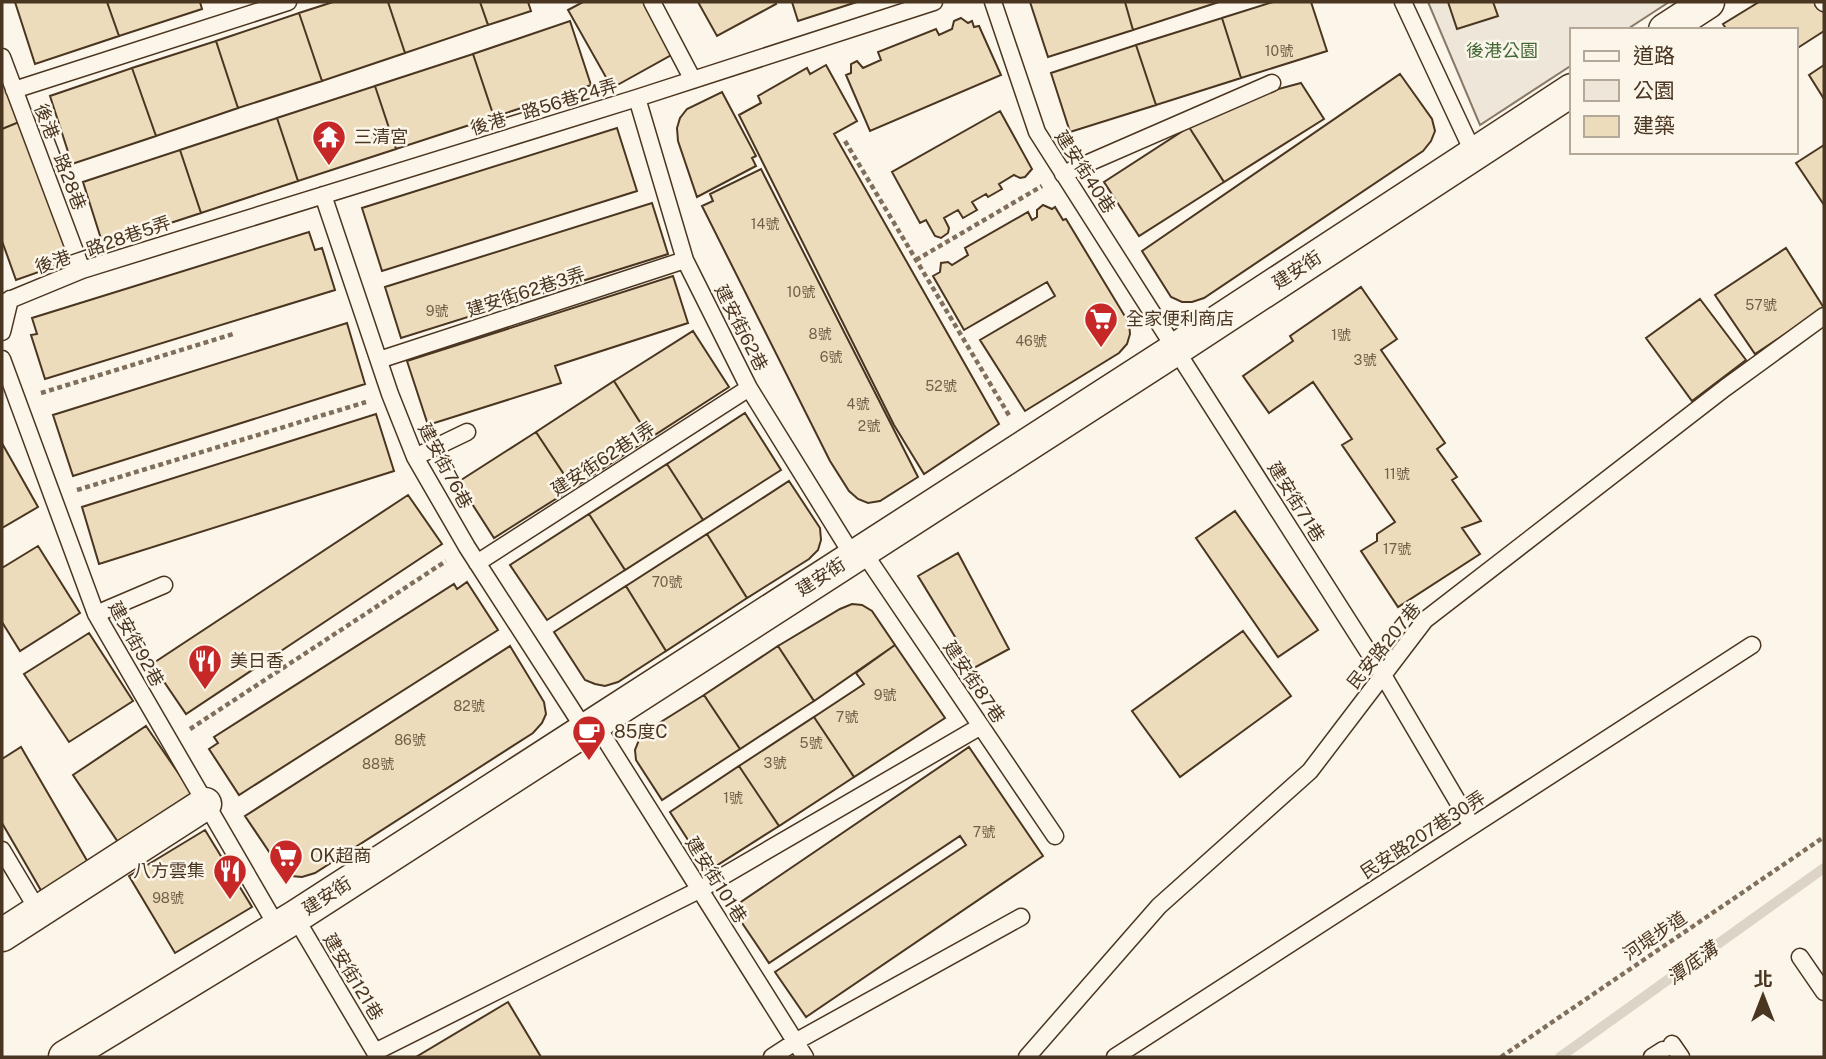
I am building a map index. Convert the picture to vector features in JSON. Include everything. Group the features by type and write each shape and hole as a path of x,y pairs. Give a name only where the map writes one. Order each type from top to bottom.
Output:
{"street":[{"path":"1668,28 1708,2"},
{"name":"建安街","path":"65,1057 287,923 1570,91"},
{"path":"2,934 205,804"}],"lane":[{"path":"14,90 288,2"},
{"path":"652,2 693,80"},
{"name":"後港一路56巷24弄","path":"323,195 934,2"},
{"name":"建安街40巷","path":"993,2 1037,132 1176,349"},
{"path":"1403,2 1474,154"},
{"name":"後港一路28巷","path":"2,57 82,270"},
{"path":"1063,174 1272,83"},
{"name":"建安街62巷","path":"637,98 685,260 749,388 857,553"},
{"name":"後港一路28巷5弄","path":"6,301 82,270 323,195"},
{"name":"建安街76巷","path":"323,195 390,394 415,457 477,563 590,726"},
{"name":"建安街62巷3弄","path":"379,360 685,260"},
{"path":"2,332 6,301"},
{"name":"民安路207巷","path":"1027,1057 1159,906 1310,771 1425,620 1724,388 1824,316"},
{"name":"建安街71巷","path":"1176,349 1383,675 1472,826"},
{"name":"建安街92巷","path":"2,359 96,614 205,804 287,923"},
{"name":"建安街62巷1弄","path":"477,563 749,388"},
{"path":"415,457 467,432"},
{"name":"建安街87巷","path":"857,553 981,726 1055,836"},
{"path":"96,614 164,585"},
{"name":"民安路207巷30弄","path":"1115,1057 1752,645"},
{"name":"建安街101巷","path":"590,726 699,890 804,1057"},
{"path":"376,1055 699,890 981,726"},
{"path":"2,850 39,912"},
{"path":"772,1057 1021,917"},
{"name":"建安街121巷","path":"287,923 376,1055"},
{"path":"1800,957 1824,992"}],"path":[{"path":"845,141 1027,445"},
{"path":"916,260 1063,174"},
{"path":"17,400 233,334"},
{"path":"52,498 390,394"},
{"path":"170,742 467,547"},
{"name":"河堤步道","path":"1501,1057 1824,837"}],"green space":[{"name":"後港公園","path":"1428,2 1669,2 1629,28 1570,28 1570,66 1480,125"}],"building":[{"path":"15,2 107,2 119,36 35,64"},
{"path":"107,2 200,2 202,9 119,36"},
{"path":"333,2 388,2 405,53 322,81 299,13"},
{"path":"388,2 480,2 488,25 405,53"},
{"path":"480,2 528,2 531,11 488,25"},
{"path":"583,2 656,2 682,49 612,88 568,10"},
{"path":"698,2 775,2 776,4 717,36"},
{"path":"792,2 857,2 798,21"},
{"path":"1030,2 1125,2 1133,30 1048,57"},
{"path":"1125,2 1219,2 1133,30"},
{"path":"1273,2 1311,2 1327,51 1241,78 1222,18"},
{"path":"1448,2 1493,2 1498,16 1457,29"},
{"path":"1759,2 1817,2 1824,13 1824,31 1798,48 1798,28 1726,28 1723,24"},
{"path":"299,13 322,81 238,108 216,41"},
{"path":"961,18 968,23 972,21 974,27 979,26 1001,75 870,131 846,75 851,73 851,64 857,61 863,68 881,60 878,52 936,29 939,35 952,29 954,21"},
{"path":"1222,18 1241,78 1156,105 1136,45"},
{"path":"570,21 591,85 494,117 473,54"},
{"path":"216,41 238,108 156,136 132,68"},
{"path":"1136,45 1156,105 1070,132 1051,73"},
{"path":"473,54 494,117 396,149 375,86"},
{"path":"826,65 857,121 834,134 999,424 924,474 894,425 739,115 761,103 758,96 807,68 810,74"},
{"path":"1824,65 1824,99 1809,75"},
{"path":"132,68 156,136 72,164 50,96"},
{"path":"1400,74 1432,119 1435,131 1423,151 1204,298 1182,302 1171,297 1142,251"},
{"path":"2,76 19,122 2,129"},
{"path":"1301,83 1324,119 1224,182 1189,127 1229,102"},
{"path":"375,86 396,149 298,181 277,118"},
{"path":"722,92 756,156 752,158 756,166 697,197 678,141 677,128 687,109"},
{"path":"1000,111 1032,169 1025,177 1014,175 999,184 1002,189 972,202 977,210 963,218 958,210 944,218 949,228 948,233 941,238 935,236 926,220 920,223 892,172"},
{"path":"277,118 298,181 201,213 180,150"},
{"path":"19,122 70,261 16,280 2,241 2,129"},
{"path":"1189,127 1224,182 1139,236 1104,182"},
{"path":"617,128 637,191 382,271 362,208"},
{"path":"1824,145 1824,205 1796,163"},
{"path":"180,150 201,213 103,245 83,182"},
{"path":"761,169 918,477 880,501 868,503 858,499 849,491 830,461 702,206 713,201 710,194"},
{"path":"652,203 668,254 401,338 385,287"},
{"path":"1043,205 1052,209 1055,207 1063,220 1066,219 1129,323 1130,334 1127,344 1119,353 1025,411 980,340 1055,296 1047,282 964,330 933,276 940,272 941,263 948,262 952,265 968,255 965,248 1028,212 1032,220 1037,217 1037,210"},
{"path":"309,232 315,250 322,248 335,290 45,379 31,335 37,334 32,318"},
{"path":"1786,248 1824,308 1755,354 1715,295"},
{"path":"673,276 688,323 555,366 561,383 428,425 407,361"},
{"path":"1361,287 1397,339 1381,350 1445,443 1437,449 1457,477 1452,480 1481,521 1462,528 1480,554 1398,607 1361,551 1377,541 1377,534 1395,522 1342,445 1352,439 1313,382 1269,413 1243,376 1293,341 1290,336"},
{"path":"1700,299 1746,360 1692,401 1646,338"},
{"path":"347,323 365,384 73,476 53,415"},
{"path":"693,331 729,387 650,438 614,381"},
{"path":"614,381 650,438 573,488 536,432"},
{"path":"745,413 781,470 703,520 667,464"},
{"path":"376,414 394,471 99,564 82,507"},
{"path":"536,432 573,488 494,538 458,482"},
{"path":"2,446 38,507 2,528"},
{"path":"667,464 703,520 625,570 589,514"},
{"path":"789,481 820,528 818,550 809,559 747,598 707,534"},
{"path":"408,495 442,544 186,714 152,664"},
{"path":"1235,511 1318,630 1278,657 1196,538"},
{"path":"589,514 625,570 547,620 510,565"},
{"path":"707,534 747,598 666,651 626,586"},
{"path":"38,546 80,613 20,651 2,622 2,568"},
{"path":"958,553 1009,649 974,668 918,576"},
{"path":"467,582 498,630 239,795 209,749 218,743 214,737 454,584 457,589"},
{"path":"626,586 666,651 618,682 605,686 595,684 585,680 554,632"},
{"path":"852,604 862,605 872,611 895,645 814,701 778,646"},
{"path":"1243,631 1291,696 1180,777 1132,711"},
{"path":"89,633 133,701 69,742 24,674"},
{"path":"895,645 945,718 854,777 814,717 864,684 856,673"},
{"path":"510,646 544,702 546,714 533,733 315,873 302,877 291,876 282,871 245,816"},
{"path":"778,646 814,701 740,749 704,695"},
{"path":"704,695 740,749 662,800 636,760 635,750 639,740 648,730"},
{"path":"814,717 854,777 779,826 739,766"},
{"path":"146,726 192,793 118,842 73,775"},
{"path":"21,747 93,871 46,899 2,823 2,759"},
{"path":"969,747 1043,856 806,1017 775,972 966,845 960,836 769,963 732,908"},
{"path":"739,766 779,826 708,871 670,812"},
{"path":"205,830 252,907 175,953 129,876"},
{"path":"508,1002 541,1057 416,1057"}],"waterway":[{"name":"潭底溝","path":"1560,1057 1824,868"}],"place":[{"name":"三清宮","path":"329,167"},
{"name":"全家便利商店","path":"1101,349"},
{"name":"美日香","path":"205,691"},
{"name":"85度C","path":"589,762"},
{"name":"OK超商","path":"286,886"},
{"name":"八方雲集","path":"230,901"}]}
